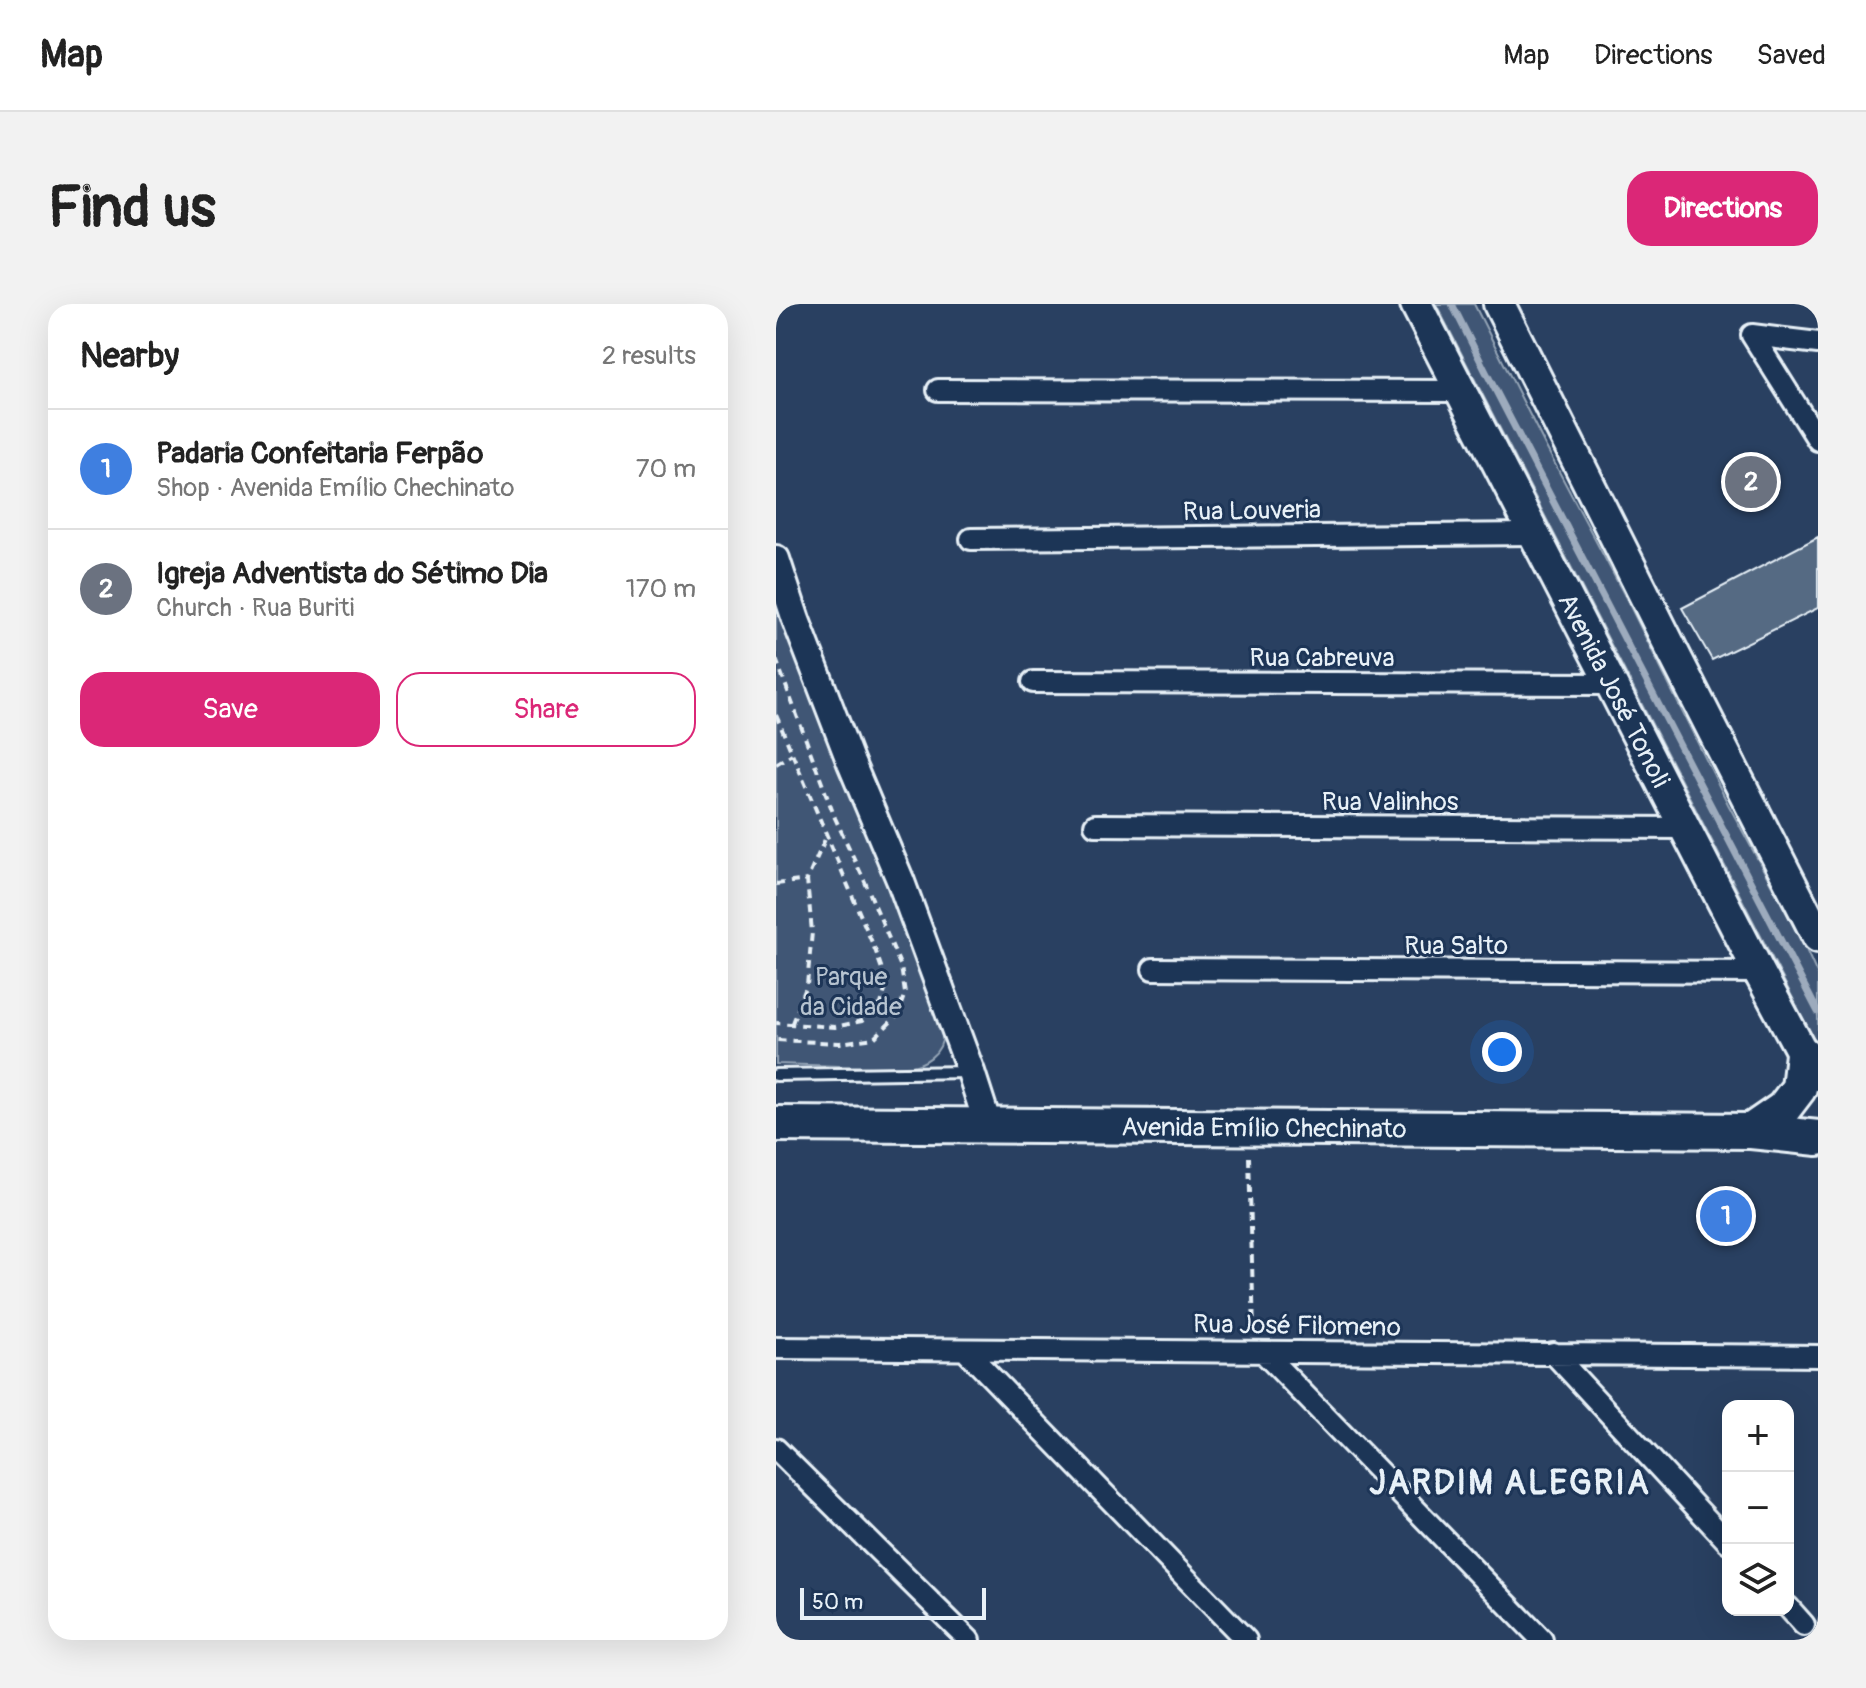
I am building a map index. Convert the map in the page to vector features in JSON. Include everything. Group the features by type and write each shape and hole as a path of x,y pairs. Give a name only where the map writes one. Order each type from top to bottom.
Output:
{"main road":[{"name":"Avenida José Tonoli","path":"1416,304 1759,972 1810,1065"},
{"path":"1499,304 1818,937"},
{"path":"1751,1131 1783,1109 1799,1088 1810,1065"},
{"name":"Avenida Emílio Chechinato","path":"1751,1131 1818,1115"},
{"name":"Avenida Emílio Chechinato","path":"776,1124 1751,1131 1818,1138"}],"street":[{"path":"1818,343 1752,335 1818,440"},
{"path":"938,390 1460,391"},
{"name":"Rua Louveria","path":"971,539 1534,534"},
{"path":"776,559 851,763 901,882 988,1125"},
{"name":"Rua Cabreuva","path":"1033,682 1611,684"},
{"name":"Rua Valinhos","path":"1095,825 1685,828"},
{"name":"Rua Salto","path":"1153,969 1759,972"},
{"name":"Rua José Filomeno","path":"776,1348 1818,1356"},
{"path":"965,1350 1246,1640"},
{"path":"1258,1351 1542,1640"},
{"path":"1553,1353 1722,1536"},
{"path":"776,1449 969,1640"},
{"path":"1794,1614 1804,1625"}],"lane":[{"path":"776,1075 971,1072"}],"path":[{"path":"776,659 835,818 901,967 905,993 897,1016 874,1038 840,1043 776,1040"},
{"path":"776,715 887,984 881,1004 862,1021 835,1027 776,1023"},
{"path":"776,764 792,754"},
{"path":"792,1023 807,985 812,932 807,880 826,837"},
{"path":"776,884 807,880"},
{"path":"1246,1128 1258,1351"}],"green space":[{"path":"1436,304 1474,304 1626,598 1818,976 1818,1047"},
{"name":"Parque da Cidade","path":"776,606 939,1016 943,1031 940,1046 931,1057 918,1065 903,1068 776,1064"}],"building":[{"path":"1818,537 1818,608 1712,660 1682,608"}],"waterway":[{"path":"1452,304 1818,1012"}],"place":[{"name":"Igreja Adventista do Sétimo Dia","path":"1751,482"},
{"name":"Padaria Confeitaria Ferpão","path":"1726,1216"}],"district":[{"name":"JARDIM ALEGRIA","path":"1510,1482"}]}
